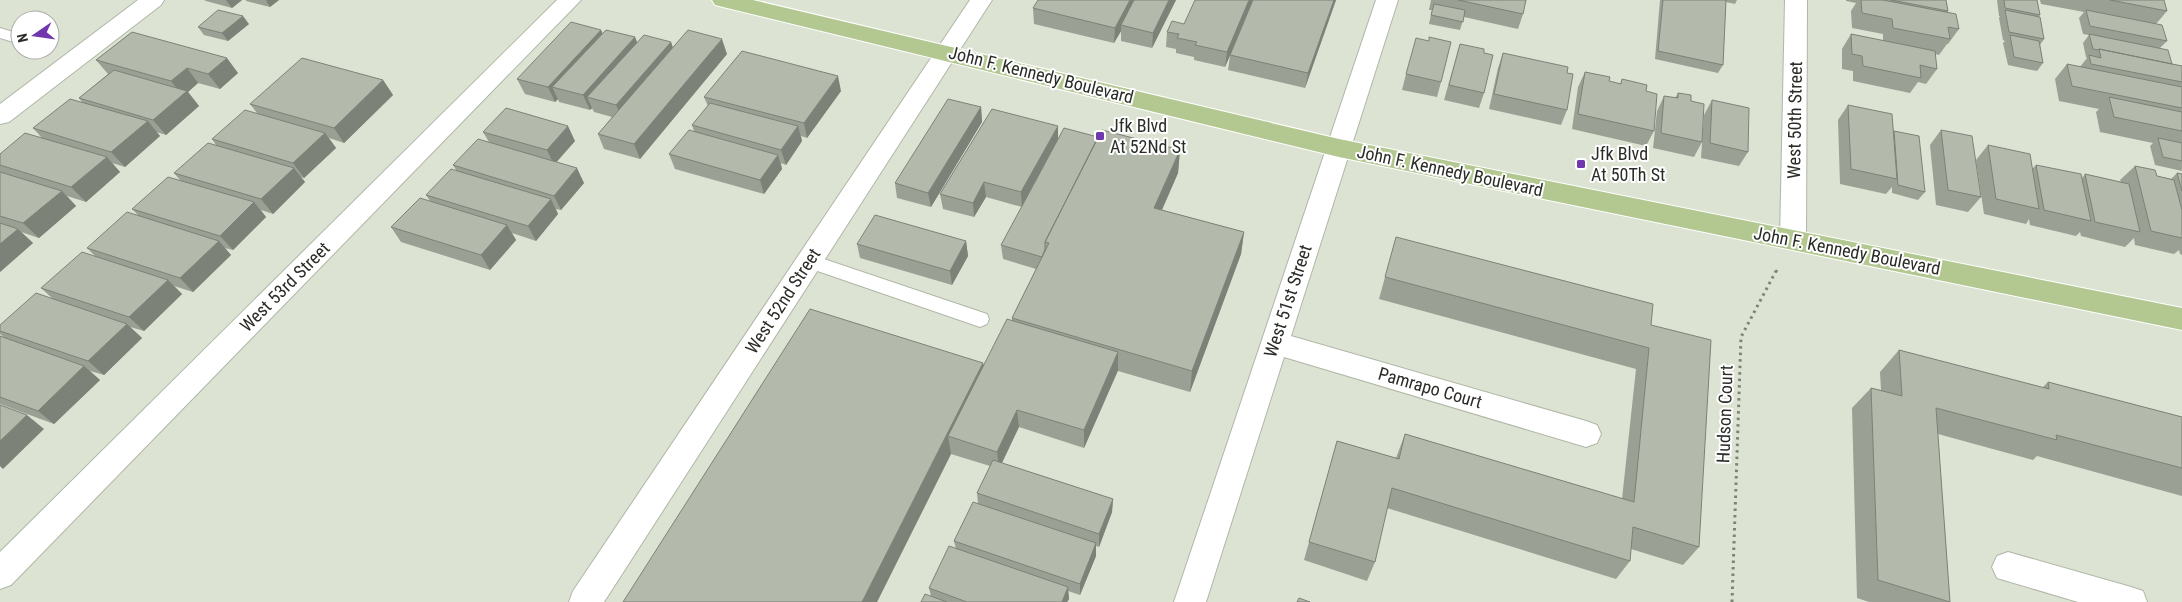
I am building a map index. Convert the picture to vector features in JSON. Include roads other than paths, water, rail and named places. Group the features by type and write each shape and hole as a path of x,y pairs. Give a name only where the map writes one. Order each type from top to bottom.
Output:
{"main road":[{"name":"John F. Kennedy Boulevard","path":"723,0 947,52 1338,148 2182,320"}],"street":[{"path":"0,116 153,0"},
{"name":"West 53rd Street","path":"0,574 570,0"},
{"name":"West 52nd Street","path":"585,602 981,0"},
{"name":"West 51st Street","path":"1190,602 1387,0"},
{"name":"West 50th Street","path":"1793,240 1796,0"},
{"name":"Pamrapo Court","path":"1274,343 1586,434"},
{"path":"2008,567 2132,602"}],"lane":[{"path":"809,261 980,319"}],"place":[{"name":"Jfk Blvd At 52Nd St","path":"1100,136"},
{"name":"Jfk Blvd At 50Th St","path":"1581,164"}]}
